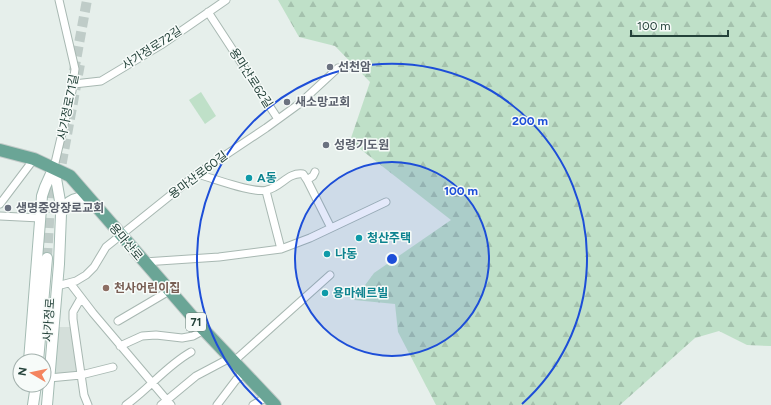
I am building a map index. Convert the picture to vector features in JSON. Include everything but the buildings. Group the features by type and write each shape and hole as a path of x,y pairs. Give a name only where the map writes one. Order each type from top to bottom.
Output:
{"main road":[{"name":"용마산로","path":"0,150 34,159 70,176 169,291 231,360 271,401"},
{"path":"30,353 40,218 45,186 54,168"},
{"path":"51,353 57,286 61,209 54,168"},
{"path":"42,203 46,198 52,197 61,209"},
{"path":"61,209 75,198 83,198 92,201"},
{"name":"사가정로","path":"39,353 50,258 45,353"},
{"path":"28,405 29,393"},
{"path":"33,405 35,393"},
{"name":"사가정로","path":"42,405 43,393"},
{"path":"47,405 48,393"}],"street":[{"name":"사가정로71길","path":"54,168 74,84 75,69 73,55 59,0"},
{"name":"사가정로72길","path":"74,84 101,80 161,45 226,0"},
{"name":"용마산로62길","path":"208,12 278,119 307,97 338,68"},
{"name":"용마산로60길","path":"57,286 70,283 86,274 94,267 106,247 197,174 278,119"},
{"path":"0,204 34,159"},
{"path":"307,180 313,176 315,172"},
{"path":"197,174 233,185 266,191 294,174 303,174 331,228"},
{"path":"266,191 281,249"},
{"path":"144,262 220,257 281,249 331,228 386,202"},
{"path":"0,216 40,218"},
{"path":"70,283 120,346 152,382 166,403 196,376 231,360 330,276"},
{"path":"118,321 169,291"},
{"path":"81,298 72,316 81,376 88,405"},
{"path":"120,346 142,336 156,335 182,338 192,336 204,330"},
{"path":"126,405 144,392 152,382 179,359 191,352"},
{"path":"52,378 81,376 113,367"},
{"path":"217,405 236,380 244,373"},
{"path":"253,405 271,401"}],"shaded area":[{"path":"54,327 71,327 80,374 52,376"}],"green space":[{"path":"278,0 771,0 771,346 747,345 719,331 695,338 620,405 436,405 398,332 395,304 354,300 374,273 451,220 350,141 370,82 335,46 299,37"},
{"path":"201,92 216,116 205,124 189,100"}],"tunnel":[{"path":"74,71 87,0"},
{"path":"59,178 80,64"},
{"path":"47,258 51,188 54,171"}],"place":[{"name":"선천암","path":"330,67"},
{"name":"새소망교회","path":"287,102"},
{"name":"성령기도원","path":"326,145"},
{"name":"A동","path":"249,178"},
{"name":"생명중앙장로교회","path":"8,208"},
{"name":"청산주택","path":"359,238"},
{"name":"나동","path":"327,254"},
{"name":"천사어린이집","path":"106,288"},
{"name":"용마쉐르빌","path":"325,293"}]}
